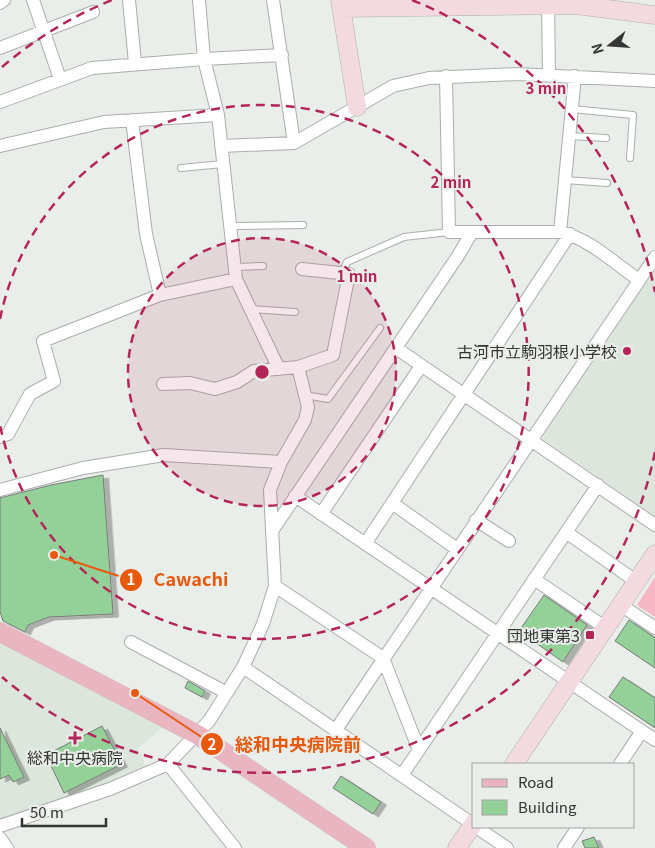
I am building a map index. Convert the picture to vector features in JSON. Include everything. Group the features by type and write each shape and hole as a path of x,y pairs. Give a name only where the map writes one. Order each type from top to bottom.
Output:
{"main road":[{"path":"1,629 198,735 366,848"}],"street":[{"path":"0,3 4,0"},
{"path":"33,0 60,79"},
{"path":"129,0 135,63"},
{"path":"199,0 204,59 218,115 236,273 280,369"},
{"path":"273,0 294,142"},
{"path":"548,2 549,75"},
{"path":"357,107 340,4 548,2 597,6 655,15"},
{"path":"0,48 93,12"},
{"path":"0,102 92,68 135,63 282,56"},
{"path":"221,146 294,142 400,84 446,76 549,75 655,81"},
{"path":"446,76 449,232 565,233 584,241 639,280"},
{"path":"365,544 465,395 565,233 565,180 575,76"},
{"path":"0,146 104,122 218,115"},
{"path":"132,120 146,234 160,295"},
{"path":"272,531 472,232"},
{"path":"335,731 655,257"},
{"path":"163,384 190,383 215,389 237,382 254,371 298,367 333,356 348,274 302,269"},
{"path":"0,437 8,434 30,394 54,381 43,341 160,295 236,273"},
{"path":"396,348 655,525"},
{"path":"321,514 421,366"},
{"path":"0,826 110,789 168,764 198,735 227,693 243,667 263,624 275,586 270,490 281,462 305,420 308,407 298,367"},
{"path":"0,490 83,468 164,456 281,462"},
{"path":"402,775 598,485"},
{"path":"295,496 655,740"},
{"path":"392,503 457,549"},
{"path":"476,520 509,541"},
{"path":"566,532 637,582"},
{"path":"515,763 655,554"},
{"path":"534,579 606,628"},
{"path":"275,586 383,658 419,750"},
{"path":"621,605 655,628"},
{"path":"131,642 227,693"},
{"path":"243,667 472,824"},
{"path":"621,763 642,731"},
{"path":"168,764 235,848"},
{"path":"457,848 472,828"},
{"path":"478,828 507,848"},
{"path":"564,848 577,828"},
{"path":"0,838 7,848"}],"lane":[{"path":"572,109 633,114 630,158"},
{"path":"570,136 606,138"},
{"path":"180,168 223,164"},
{"path":"565,180 607,183"},
{"path":"230,226 303,225"},
{"path":"342,273 348,262 404,237 449,232"},
{"path":"236,273 262,266"},
{"path":"252,309 295,312"},
{"path":"305,395 328,399 380,328"}],"shaded area":[{"name":"古河市立駒羽根小学校","path":"655,267 655,516 543,439 542,435"},
{"path":"655,577 655,617 637,605"},
{"name":"総和中央病院","path":"0,642 163,727 138,748 147,769 0,821"}],"building":[{"path":"103,475 113,614 49,617 28,625 25,632 3,621 0,612 0,498 51,485"},
{"path":"544,595 587,625 563,662 519,631"},
{"path":"629,620 655,638 655,668 615,641"},
{"path":"623,677 655,698 655,728 609,697"},
{"path":"188,681 205,691 202,697 185,688"},
{"path":"102,726 122,764 64,793 46,755"},
{"path":"0,728 24,777 13,782 9,775 0,779"},
{"path":"341,776 381,802 373,814 333,788"},
{"path":"594,837 599,848 585,848 582,841"}],"place":[{"name":"古河市立駒羽根小学校","path":"627,351"},
{"name":"Cawachi","path":"54,555"},
{"name":"団地東第3","path":"590,635"},
{"name":"総和中央病院前","path":"135,693"},
{"name":"総和中央病院","path":"75,738"}]}
